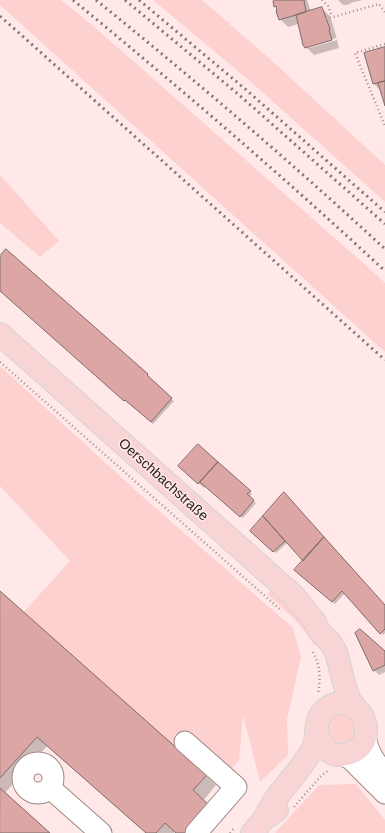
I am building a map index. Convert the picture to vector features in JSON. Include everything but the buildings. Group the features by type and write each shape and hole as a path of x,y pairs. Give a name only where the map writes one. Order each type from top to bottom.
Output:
{"main road":[{"name":"Oerschbachstraße","path":"0,334 294,596 315,622 315,639 329,674 331,689 330,701 321,703"},
{"name":"Oerschbachstraße","path":"315,639 330,642 336,652 345,688 350,701 355,707"},
{"path":"321,703 331,706 340,704 355,707 363,715 366,722 366,737 360,748 337,760 329,757 323,761 276,811 258,826 269,808 307,758 314,746 321,703"},
{"path":"316,731 323,747 337,760"}],"street":[{"path":"366,737 367,747 373,760 385,774"},
{"path":"185,742 236,788 196,833"},
{"path":"337,760 351,759 385,793"},
{"path":"50,788 101,833"}],"path":[{"path":"322,0 328,6 332,17"},
{"path":"326,19 379,4 385,12"},
{"path":"385,44 355,53 385,126"},
{"path":"0,362 274,606 286,614"},
{"path":"315,639 320,677 321,703"},
{"path":"291,810 337,760"}],"shaded area":[{"path":"0,0 61,0 92,25 370,269 385,283 385,352 0,5"},
{"path":"153,0 202,0 270,59 385,165 385,202 251,82"},
{"path":"0,175 59,241 40,257 0,223"},
{"path":"0,366 135,490 293,628 301,657 287,719 288,755 260,782 243,715 239,760 230,771 186,732 170,747 21,615 70,561 0,486"},
{"path":"270,591 273,593 276,591 311,632 316,644 314,645 299,624 267,594"},
{"path":"340,714 347,715 354,720 356,736 347,744 335,744 326,731 330,721"},
{"path":"356,784 385,820 385,833 275,833 319,785"}],"railway":[{"path":"73,0 231,133 309,201 385,271"},
{"path":"96,0 243,122 385,249"},
{"path":"125,0 238,94 385,224"},
{"path":"139,0 244,88 385,212"},
{"path":"0,16 385,360"}]}
